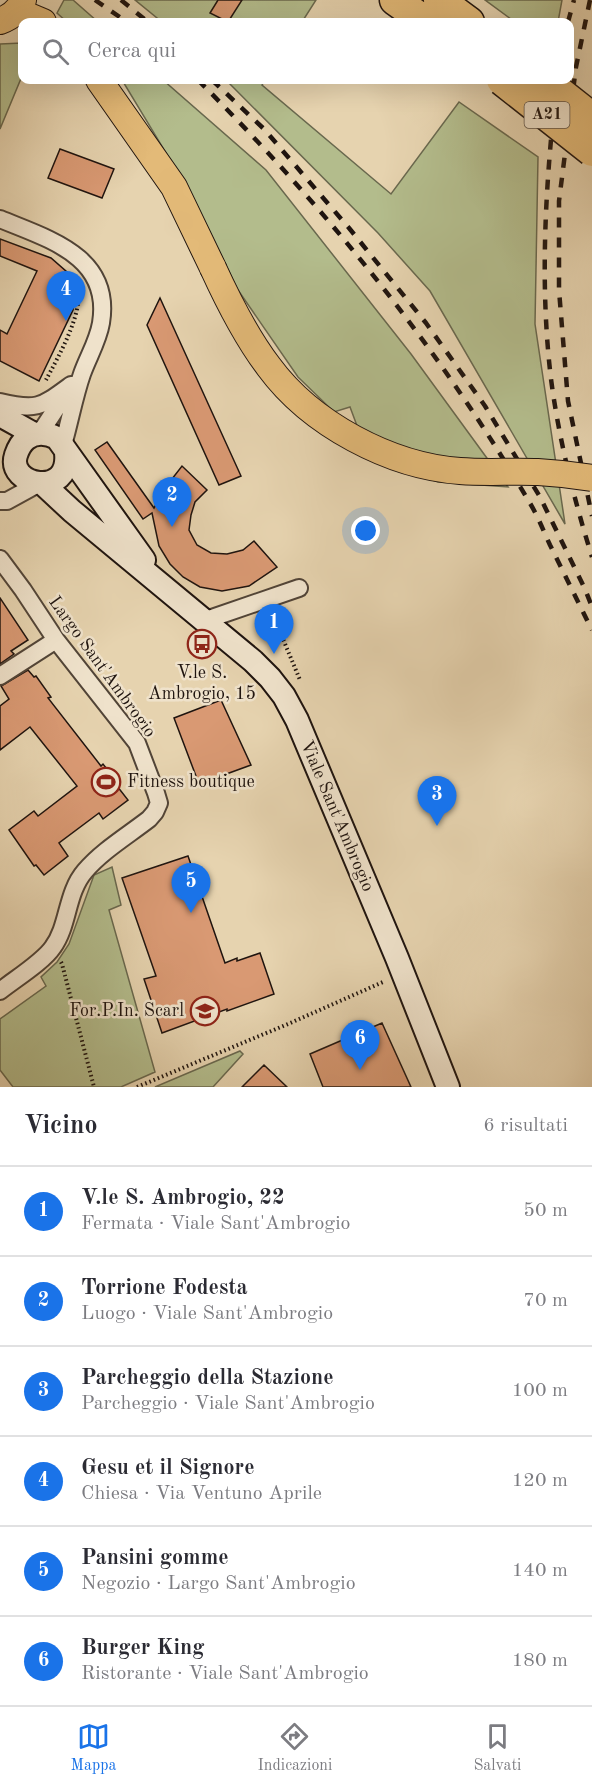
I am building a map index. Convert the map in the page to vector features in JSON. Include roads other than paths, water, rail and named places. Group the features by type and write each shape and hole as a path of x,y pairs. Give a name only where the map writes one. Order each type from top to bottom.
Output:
{"highway":[{"path":"395,0 420,18"},
{"path":"440,0 464,18"},
{"name":"A21","path":"507,84 592,151"},
{"name":"A21","path":"549,84 592,118"}],"main road":[{"path":"19,8 36,18"},
{"path":"19,8 40,18"},
{"path":"102,84 174,187 243,329 270,369 307,407 356,439 391,456 422,466 460,471 538,472 592,478"},
{"name":"Viale Sant'Ambrogio","path":"0,415 37,434 49,434 57,438 164,589"},
{"path":"10,460 25,439 37,434"},
{"path":"40,484 56,479 62,474 67,460 65,449"},
{"name":"Viale Sant'Ambrogio","path":"10,460 28,480 40,484 270,678 284,696 297,720 393,947 448,1087"}],"street":[{"path":"0,219 61,244 77,255 88,267 100,295 102,309 96,341 76,379 37,434"},
{"path":"0,402 22,407 37,407 48,402 76,379"},
{"path":"65,449 76,379"},
{"path":"6,500 10,460"},
{"path":"6,500 40,484"},
{"name":"Largo Sant'Ambrogio","path":"0,559 56,640 137,743 159,803 149,819 98,858 84,872 75,887 53,947 0,991"},
{"path":"203,621 299,588"},
{"path":"0,676 56,640"}],"railway":[{"path":"95,0 121,18"},
{"path":"121,0 143,18"},
{"path":"569,18 574,0"},
{"path":"574,83 590,0"},
{"path":"202,84 290,177 334,228 417,333 456,387 531,505 592,630"},
{"path":"216,84 264,129 426,323 485,406 540,497 592,607"},
{"path":"557,84 545,229 547,342 554,402 563,447 592,557"},
{"path":"574,84 559,201 559,290 568,401 592,516"}],"place":[{"name":"Gesu et il Signore","path":"66,321"},
{"name":"Torrione Fodesta","path":"172,527"},
{"name":"V.le S. Ambrogio, 15","path":"202,644"},
{"name":"V.le S. Ambrogio, 22","path":"274,654"},
{"name":"Fitness boutique","path":"106,782"},
{"name":"Parcheggio della Stazione","path":"437,826"},
{"name":"Pansini gomme","path":"191,913"},
{"name":"For.P.In. Scarl","path":"205,1011"},
{"name":"Burger King","path":"360,1070"}]}
